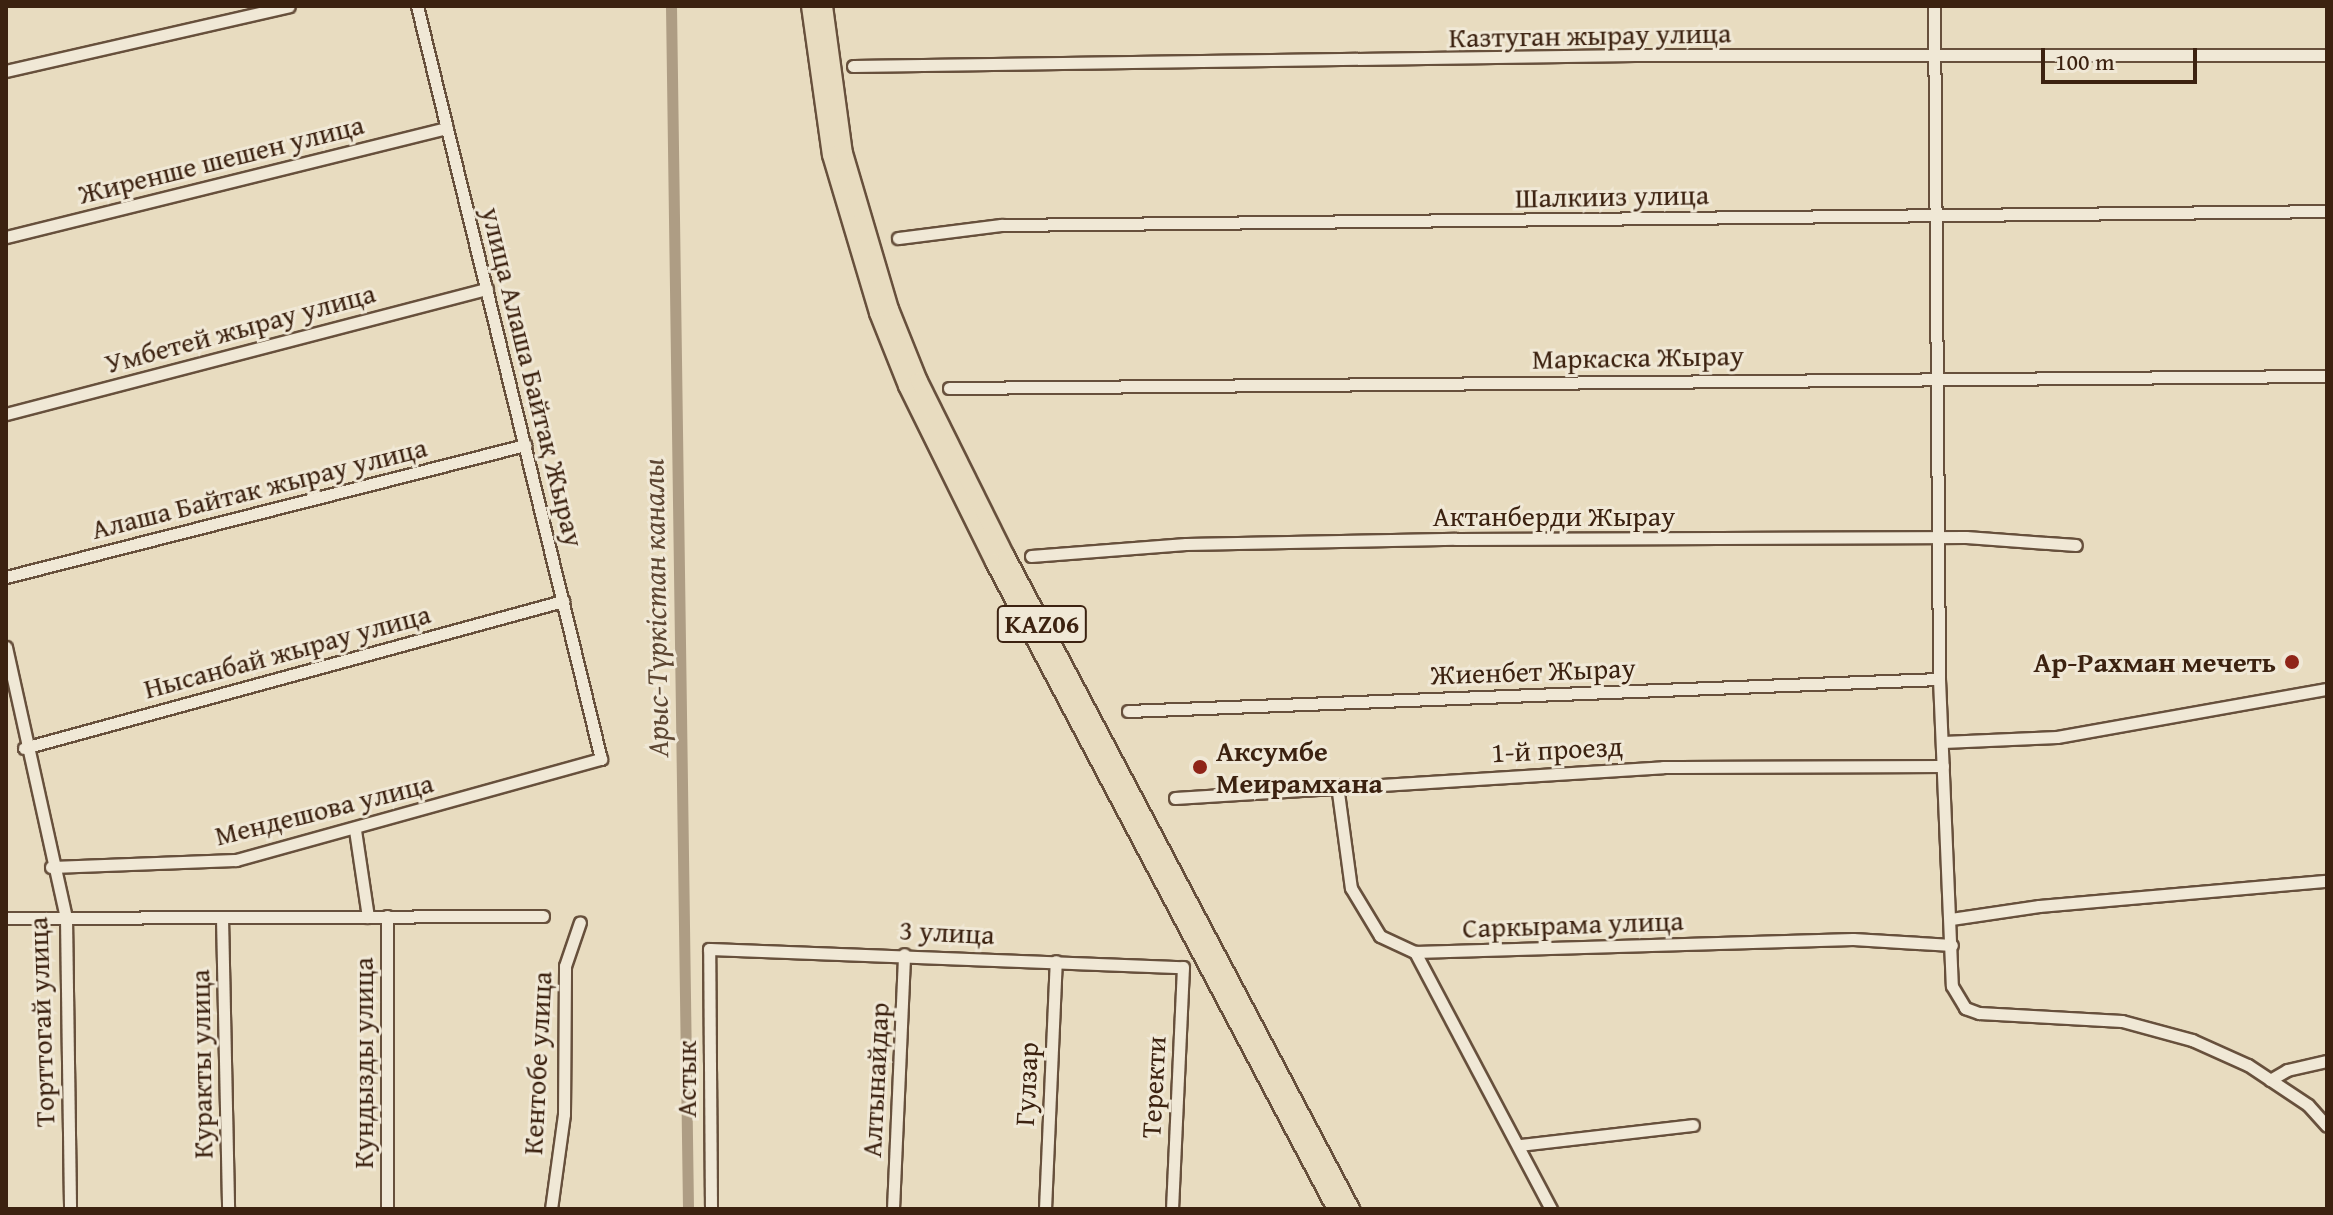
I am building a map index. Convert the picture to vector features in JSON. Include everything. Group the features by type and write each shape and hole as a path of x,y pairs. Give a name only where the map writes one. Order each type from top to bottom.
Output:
{"highway":[{"name":"KАZ06","path":"810,6 831,155 878,313 907,386 987,549 1336,1209"},
{"name":"KАZ06","path":"824,6 844,153 890,309 919,381 999,543 1351,1209"}],"street":[{"path":"6,71 289,6"},
{"name":"улица Алаша Байтақ Жырау","path":"417,6 601,759"},
{"path":"1934,6 1938,217 1939,679 1952,986 1965,1008 2122,1021 2192,1040 2270,1080 2308,1105 2327,1126"},
{"name":"Казтуган жырау улица","path":"853,66 1635,55 1935,58 2327,55"},
{"name":"Жиренше шешен улица","path":"6,237 447,128"},
{"name":"Шалкииз улица","path":"898,238 1001,225 2327,211"},
{"name":"Умбетей жырау улица","path":"6,414 487,289"},
{"name":"Маркаска Жырау","path":"949,388 2327,376"},
{"name":"Алаша Байтак жырау улица","path":"6,577 525,445"},
{"name":"Актанберди Жырау","path":"1031,556 1186,544 1456,539 1937,541 1966,537 2076,545"},
{"name":"Нысанбай жырау улица","path":"24,748 563,601"},
{"name":"Торттогай улица","path":"6,647 9,678 24,748 66,918 70,1209"},
{"name":"Жиенбет Жырау","path":"1128,711 1939,679"},
{"path":"1943,742 2057,737 2327,689"},
{"name":"Мендешова улица","path":"51,867 236,860 355,830 601,759"},
{"name":"1-й проезд","path":"1175,798 1337,785 1663,767 1943,766"},
{"path":"1337,785 1351,888 1380,936 1415,952 1520,1145 1551,1209"},
{"path":"355,830 368,917"},
{"path":"1951,919 2039,906 2327,881"},
{"name":"Кундызды улица","path":"387,916 387,1209"},
{"path":"6,918 543,916"},
{"name":"Куракты улица","path":"222,917 228,1209"},
{"name":"Кентобе улица","path":"551,1209 564,1114 565,966 580,922"},
{"name":"Саркырама улица","path":"1415,952 1853,939 1952,945"},
{"name":"3 улица","path":"709,949 904,954 1183,967"},
{"name":"Астык","path":"709,949 711,1209"},
{"name":"Алтынайдар","path":"893,1209 904,954"},
{"name":"Гулзар","path":"1045,1209 1056,961"},
{"name":"Теректи","path":"1172,1209 1183,967"},
{"path":"2270,1080 2296,1067 2327,1061"},
{"path":"1520,1145 1693,1125"}],"waterway":[{"name":"Арыс-Түркістан каналы","path":"671,6 688,1209"}],"place":[{"name":"Ар-Рахман мечеть","path":"2292,662"},
{"name":"Аксумбе Меирамхана","path":"1200,767"}]}
